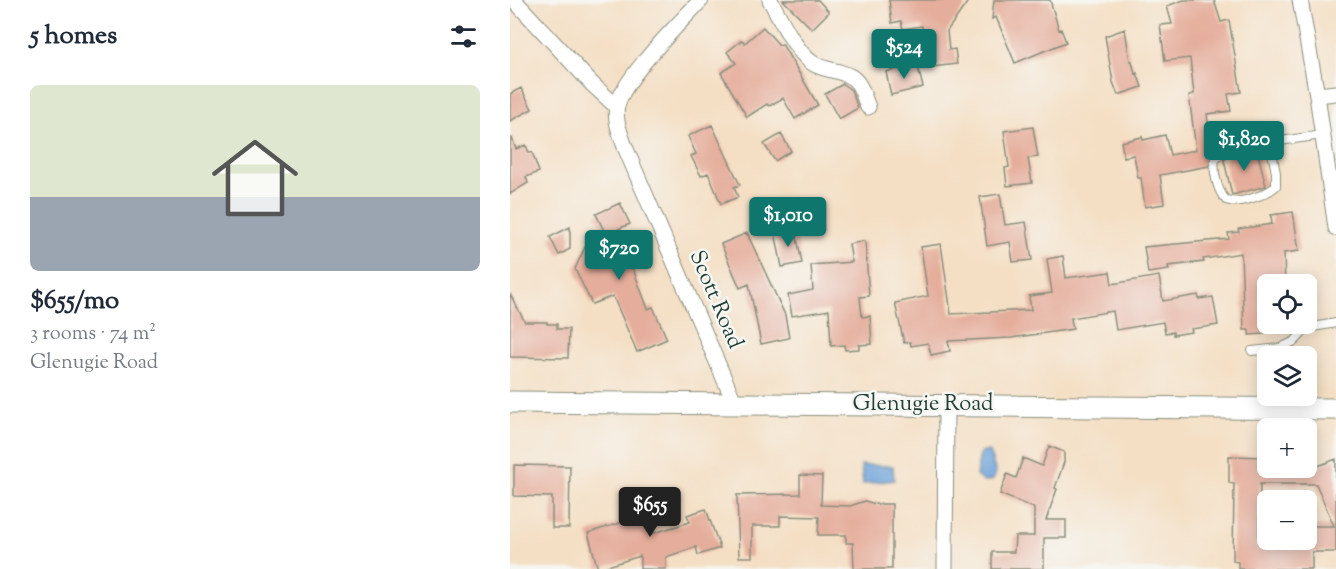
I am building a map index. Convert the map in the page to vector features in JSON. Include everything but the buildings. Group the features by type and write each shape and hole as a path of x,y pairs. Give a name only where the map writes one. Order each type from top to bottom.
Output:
{"street":[{"path":"514,0 592,84 617,107 626,87 638,70 701,0"},
{"path":"770,0 806,58 820,68 848,74 855,79 868,107"},
{"path":"1300,0 1317,95 1336,228"},
{"path":"1317,95 1336,93"},
{"name":"Scott Road","path":"617,107 618,124 624,147 735,404"},
{"name":"Glenugie Road","path":"510,402 1336,409"},
{"path":"945,569 946,405"}],"lane":[{"path":"1270,142 1276,173 1275,186 1271,191 1239,201 1226,200 1222,196 1214,169 1215,159 1221,152 1229,148 1270,142 1323,135"},
{"path":"1317,325 1336,322"},
{"path":"1252,351 1280,348 1295,341 1301,334"}],"water":[{"path":"989,451 996,473 993,480 984,482 976,476 980,453"},
{"path":"861,465 893,466 894,480 863,484"}]}
